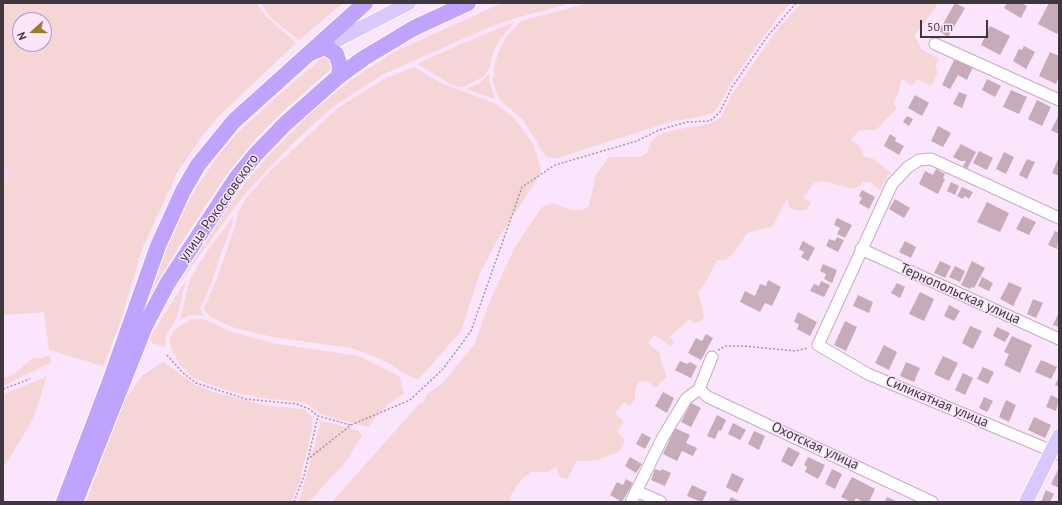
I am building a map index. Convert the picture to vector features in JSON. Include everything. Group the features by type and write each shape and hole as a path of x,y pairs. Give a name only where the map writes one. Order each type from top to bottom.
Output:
{"highway":[{"name":"улица Рокоссовского","path":"64,502 112,376 158,246 183,190 198,165 234,121 316,51 365,3"},
{"name":"улица Рокоссовского","path":"76,502 145,326 167,284 223,197 256,154 285,124 339,76 364,58 394,39 465,4"},
{"path":"316,51 327,48 336,54 340,66 339,76"}],"main road":[{"path":"316,51 409,3"},
{"path":"1026,502 1056,453 1059,436"}],"street":[{"path":"935,44 1059,100"},
{"path":"818,345 892,184 908,167 918,160 931,159 1059,218"},
{"name":"Тернопольская улица","path":"861,249 1059,339"},
{"name":"Силикатная улица","path":"818,345 868,374 1056,453"},
{"path":"630,502 663,436 686,399 699,390 712,356"},
{"name":"Охотская улица","path":"699,390 708,397 932,502"},
{"path":"636,491 661,502"}],"path":[{"path":"308,459 351,425 410,400 443,369 471,331 522,187 555,165 637,141 659,130 687,122 710,121 720,112 732,88 763,43 796,3"},
{"path":"712,356 724,346 744,346 795,351 818,345"},
{"path":"167,355 182,372 196,383 246,399 297,404 309,409 318,416 351,425"},
{"path":"3,389 30,379"},
{"path":"294,502 304,476 318,416"}],"shaded area":[{"path":"3,3 256,3 267,17 296,43 221,114 203,135 178,171 142,249 120,323 103,366 49,350 44,312 4,315 3,313 3,183 9,176 3,160"},
{"path":"260,3 343,3 299,40 273,20"},
{"path":"502,3 572,3 516,18 485,29 382,75 334,106 295,141 243,196 159,311 230,201 270,154 315,109 354,78 394,52"},
{"path":"589,3 791,3 776,20 734,78 714,112 703,116 670,122 557,158 549,158 544,154 523,120 501,101 497,95 493,80 495,63 506,37 521,21"},
{"path":"801,3 938,3 921,28 914,35 922,50 939,59 935,66 938,72 931,86 917,79 912,86 902,79 898,94 893,103 897,108 876,130 859,130 851,140 859,146 865,157 874,159 891,173 887,176 880,190 870,182 862,182 860,186 853,189 823,181 814,183 803,198 811,202 807,209 800,211 792,209 789,206 787,198 773,226 747,233 733,254 725,260 717,260 704,285 698,293 704,316 702,321 694,323 689,319 670,337 674,342 671,346 654,335 648,343 661,354 661,362 667,376 656,388 648,382 639,381 635,389 635,399 630,406 624,402 615,414 624,422 617,431 625,440 620,451 598,460 577,460 567,479 560,477 556,467 548,472 531,472 521,480 509,498 511,502 332,502 419,404 424,402 427,394 441,385 474,345 492,296 515,247 542,207 552,203 572,210 582,210 589,206 596,175 609,157 640,157 646,154 652,141 658,135 674,130 709,124 721,118 732,94 776,31"},
{"path":"514,22 499,41 494,50 489,69 483,77 463,87 454,86 417,64 461,44"},
{"path":"327,56 331,57 333,65 331,69 283,111 257,137 223,179 179,246 146,304 171,235 196,188 220,153 237,133 295,81 322,58"},
{"path":"414,67 439,82 494,103 514,118 534,146 541,170 533,186 499,237 480,273 461,331 419,379 411,377 381,359 351,348 273,337 235,328 210,317 204,309 217,278 236,224 238,213 245,200 271,170 339,107 386,78"},
{"path":"490,73 489,81 495,99 466,89 480,83"},
{"path":"3,160 9,176 3,183"},
{"path":"233,217 232,225 211,284 200,308 204,316 189,315 180,320 190,279 206,253"},
{"path":"186,280 177,317 166,336 165,347 152,343 150,339 152,334"},
{"path":"191,319 203,319 232,332 277,344 359,356 399,376 404,393 386,406 368,427 323,415 304,402 269,399 233,392 205,383 192,377 179,364 170,345 170,338 174,330"},
{"path":"49,355 52,362 3,386 3,378 13,375 33,358 42,358"},
{"path":"163,362 196,385 213,392 264,405 303,409 310,414 312,417 312,429 299,484 291,502 86,502 125,399 143,375"},
{"path":"47,376 33,419 6,464 3,466 3,395"},
{"path":"319,420 359,431 362,435 347,460 309,502 299,502 320,425"}],"building":[{"path":"955,3 965,8 948,37 939,31"},
{"path":"1007,3 1021,3 1027,6 1021,18 1004,8"},
{"path":"1049,3 1059,3 1059,31 1057,34 1038,24"},
{"path":"990,26 1010,36 1000,55 981,45"},
{"path":"1024,46 1035,52 1026,69 1013,61 1019,49 1022,50"},
{"path":"1050,52 1059,56 1059,77 1056,84 1039,76"},
{"path":"955,58 973,67 967,80 958,75 950,89 942,85"},
{"path":"987,79 1001,86 995,97 982,90"},
{"path":"1011,90 1027,97 1019,114 1003,107"},
{"path":"959,92 967,95 962,108 953,104"},
{"path":"915,95 929,103 922,116 908,108"},
{"path":"1037,100 1051,107 1042,126 1028,119"},
{"path":"1059,115 1059,134 1051,130"},
{"path":"907,116 913,119 909,126 903,122"},
{"path":"938,126 951,133 943,147 931,141"},
{"path":"890,134 896,138 895,141 904,146 899,155 884,146"},
{"path":"961,144 976,152 967,169 963,166 966,161 961,161 953,157"},
{"path":"979,151 993,158 987,170 973,163"},
{"path":"1004,152 1014,157 1006,174 996,169"},
{"path":"1059,157 1059,176 1052,173"},
{"path":"1027,159 1035,162 1027,179 1019,175"},
{"path":"936,169 945,174 943,178 945,179 938,194 919,184 925,171 933,175"},
{"path":"951,182 959,186 955,195 947,191"},
{"path":"962,187 973,192 969,199 965,196 963,199 957,196"},
{"path":"862,190 875,197 869,209 859,203 862,198 859,196"},
{"path":"895,199 910,208 904,218 889,209"},
{"path":"987,202 1009,213 1000,232 977,222"},
{"path":"1023,216 1036,222 1029,235 1016,229"},
{"path":"837,218 852,225 845,238 837,234 840,228 834,225"},
{"path":"1055,231 1059,233 1057,249 1048,245"},
{"path":"837,237 844,240 838,252 826,246 829,239 835,241"},
{"path":"803,241 815,248 808,261 801,257 804,252 799,249"},
{"path":"905,241 916,247 911,258 899,252"},
{"path":"940,261 951,266 945,278 934,273"},
{"path":"972,261 985,268 974,288 971,287 970,289 961,285"},
{"path":"823,264 837,270 832,283 824,279 826,274 820,271"},
{"path":"955,266 965,271 960,282 949,277"},
{"path":"982,277 993,283 989,291 978,286"},
{"path":"768,280 781,287 772,306 765,303 760,312 740,302 745,291 755,296 760,284 766,286"},
{"path":"821,281 830,285 824,297 810,291 814,284 819,286"},
{"path":"1009,282 1022,288 1013,306 1000,299"},
{"path":"897,283 905,287 900,298 891,293"},
{"path":"920,292 934,299 924,321 909,314"},
{"path":"858,295 873,302 869,313 853,306"},
{"path":"1033,299 1043,303 1036,318 1027,314"},
{"path":"949,305 960,311 954,321 944,316"},
{"path":"798,312 817,322 810,336 797,329 799,324 794,322"},
{"path":"1059,312 1059,327 1053,325"},
{"path":"845,321 857,327 846,351 834,345"},
{"path":"970,326 982,331 973,349 962,343"},
{"path":"997,327 1010,333 1005,342 993,336"},
{"path":"706,334 713,338 701,360 688,353 696,338 702,341"},
{"path":"1012,336 1032,345 1020,373 1004,365 1009,354 1004,352"},
{"path":"884,345 897,352 889,370 875,363"},
{"path":"943,356 958,363 949,381 934,374"},
{"path":"1041,360 1057,367 1051,379 1035,372"},
{"path":"680,361 687,364 690,362 697,366 691,378 675,370"},
{"path":"906,362 920,368 914,382 900,376"},
{"path":"983,367 994,372 988,384 977,379"},
{"path":"963,373 973,378 965,395 955,390"},
{"path":"1059,377 1059,387 1055,385"},
{"path":"663,392 674,398 667,413 655,406"},
{"path":"1051,395 1059,399 1056,411 1046,407"},
{"path":"984,397 993,401 987,412 979,408"},
{"path":"1006,400 1016,405 1009,422 999,417"},
{"path":"691,403 701,408 691,427 681,422"},
{"path":"717,415 726,420 715,439 707,436"},
{"path":"1034,417 1051,425 1045,438 1028,430"},
{"path":"733,423 746,430 740,440 728,434"},
{"path":"675,428 690,435 686,443 697,448 693,456 682,451 677,461 663,454"},
{"path":"754,431 765,436 759,450 748,444"},
{"path":"642,433 651,438 645,449 636,444"},
{"path":"788,447 800,453 792,467 781,461"},
{"path":"630,457 642,464 636,473 625,466"},
{"path":"808,457 825,465 818,479 805,472 807,467 804,465"},
{"path":"1059,468 1059,488 1051,484"},
{"path":"655,469 661,471 662,469 671,473 665,486 651,480"},
{"path":"832,469 842,474 835,489 825,484"},
{"path":"732,473 744,479 737,493 726,487"},
{"path":"852,477 875,489 869,502 863,502 856,498 854,502 851,502 841,497"},
{"path":"626,479 633,483 622,502 610,495 617,482 623,485"},
{"path":"692,485 707,492 702,502 687,496"},
{"path":"1046,490 1054,494 1050,502 1041,502"},
{"path":"731,497 741,502 728,502"},
{"path":"887,497 898,502 885,502"}]}
